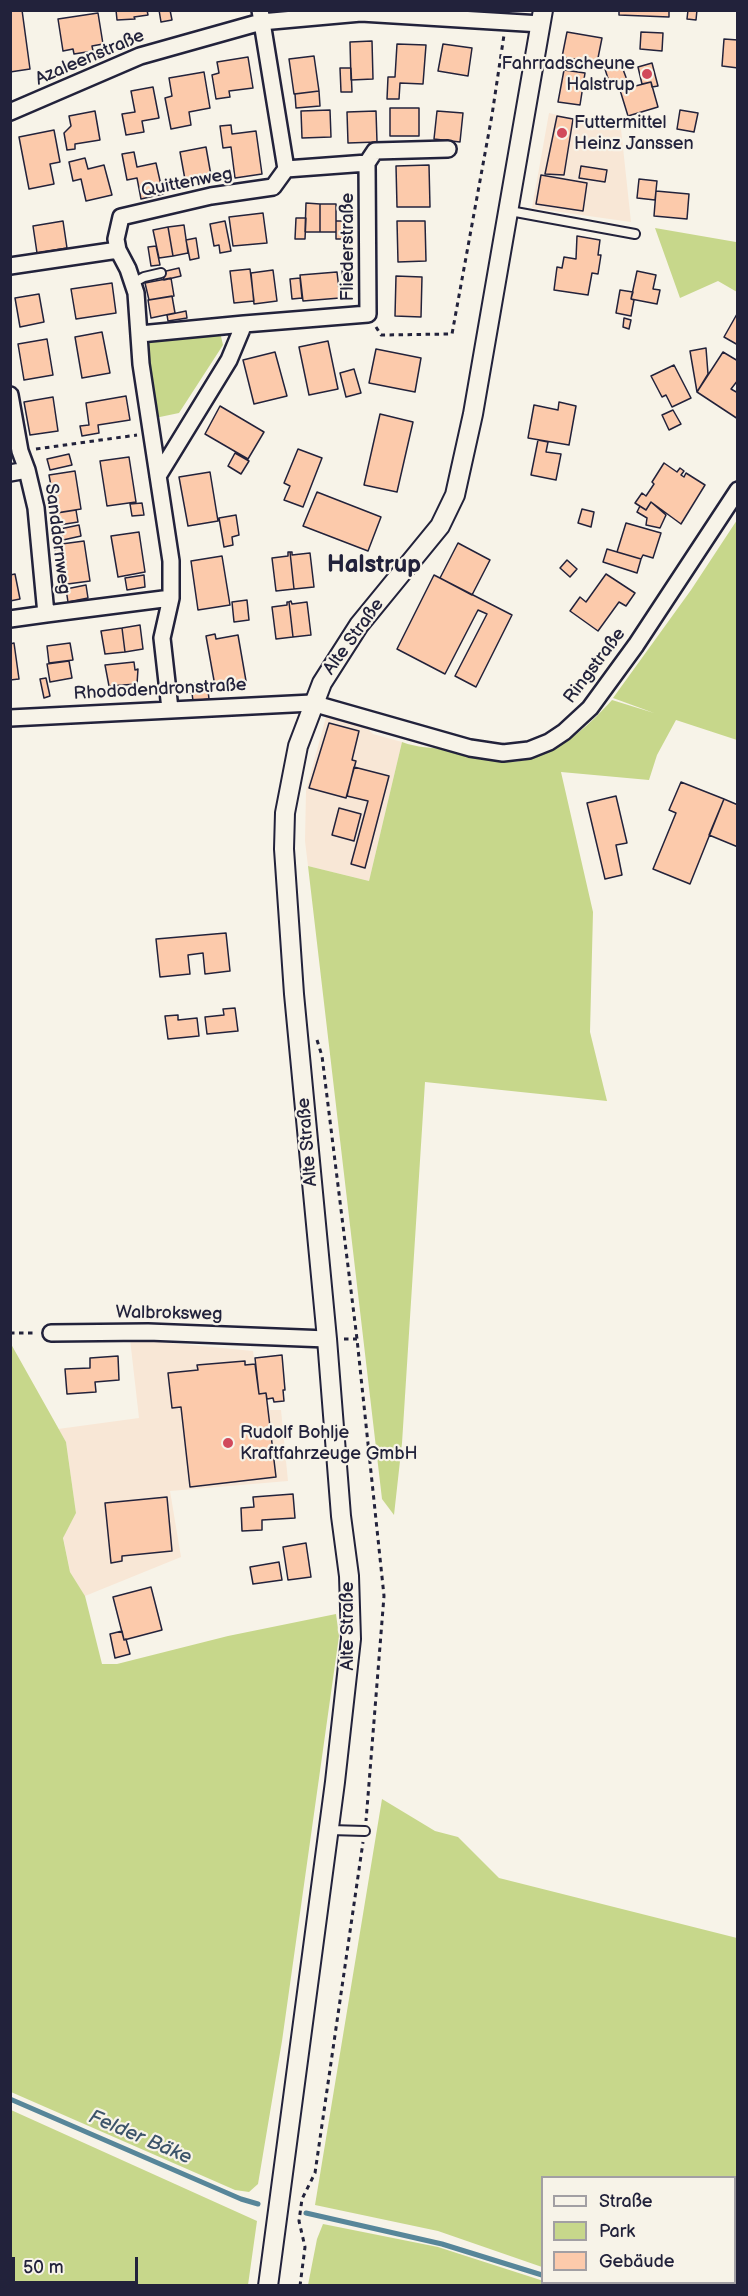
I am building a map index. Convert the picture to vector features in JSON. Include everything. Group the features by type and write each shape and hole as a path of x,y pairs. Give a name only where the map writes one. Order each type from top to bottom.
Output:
{"street":[{"name":"Azaleenstraße","path":"10,112 140,56 261,16 361,13 542,17"},
{"path":"261,16 286,169 367,163 375,151 448,149"},
{"name":"Alte Straße","path":"268,2286 348,1678 351,1639 349,1576 341,1516 327,1339 294,994 284,849 285,813 291,774 312,703 346,642 432,537 450,509 465,456 473,414 542,17"},
{"name":"Fliederstraße","path":"140,334 368,314 367,163"},
{"name":"Quittenweg","path":"152,432 141,364 136,293 128,269 118,250 116,239 120,217 211,196 273,187 286,169"},
{"path":"10,266 118,250"},
{"path":"158,476 229,360 244,324"},
{"name":"Sanddornweg","path":"10,395 20,451 36,508 46,614"},
{"path":"152,432 171,561 171,598 162,638 170,709"},
{"name":"Sanddornweg","path":"10,473 27,470"},
{"name":"Ringstraße","path":"312,703 470,748 503,753 529,750 549,742 564,732 590,708 641,637 738,490"},
{"name":"Sanddornweg","path":"10,619 171,598"},
{"name":"Rhododendronstraße","path":"10,718 312,703"},
{"name":"Walbroksweg","path":"51,1333 148,1332 327,1339"}],"lane":[{"path":"508,211 634,234"},
{"path":"132,283 161,273"},
{"path":"328,1830 365,1831"}],"path":[{"path":"20,451 152,432"},
{"path":"10,1333 51,1333"},
{"path":"300,2286 305,2247 299,2221 302,2199 315,2173"}],"shaded area":[{"path":"549,113 621,129 631,222 532,208"},
{"path":"326,717 365,726 373,734 402,742 369,881 308,866 305,841 306,791"},
{"path":"130,1339 253,1351 259,1393 266,1393 270,1410 281,1410 288,1481 170,1491 181,1557 85,1596 70,1572 63,1537 76,1513 66,1442 58,1429 139,1418"}],"green space":[{"path":"737,176 737,292 718,281 680,298 655,228 736,242"},
{"path":"220,332 223,345 179,413 155,418 145,343"},
{"path":"737,520 737,740 676,720 657,755 649,780 561,772 593,912 590,1032 607,1101 425,1082 402,1443 394,1515 382,1499 308,866 369,881 402,742 487,760 511,762 526,760 554,749 580,731 612,700 654,713 613,698 691,590"},
{"path":"11,1344 66,1442 76,1513 63,1538 70,1572 85,1596 102,1664 117,1664 228,1636 336,1614 339,1636 282,2041 258,2184 249,2192 235,2190 11,2092"},
{"path":"382,1799 435,1831 458,1837 499,1878 737,1938 737,2285 599,2286 593,2284 736,2284 736,2176 541,2176 541,2267 438,2231 315,2205"},
{"path":"11,2110 257,2221 248,2285 11,2285"},
{"path":"323,2224 438,2247 541,2280 541,2284 556,2285 308,2285 317,2239"}],"building":[{"path":"10,10 22,10 30,69 10,72"},
{"path":"116,10 147,10 148,15 134,17 135,19 117,20"},
{"path":"159,10 170,10 172,20 161,22"},
{"path":"619,10 669,10 669,17 619,15"},
{"path":"688,10 697,10 696,20 687,19"},
{"path":"98,13 103,44 92,46 93,51 74,54 73,49 63,51 58,19"},
{"path":"567,32 602,38 597,63 562,57"},
{"path":"641,32 663,33 662,51 640,49"},
{"path":"724,39 738,40 738,68 722,66"},
{"path":"372,41 373,79 351,80 350,42"},
{"path":"397,44 426,45 423,84 400,83 399,99 387,99 388,77 395,77"},
{"path":"443,44 472,48 468,76 438,71"},
{"path":"314,56 319,91 294,94 289,59"},
{"path":"248,57 253,88 229,91 230,97 216,99 212,75 219,73 217,62"},
{"name":"Fahrradscheune Halstrup","path":"652,63 658,86 652,87 651,82 642,84 638,67"},
{"path":"621,64 627,80 610,85 605,69"},
{"path":"340,68 351,68 352,92 341,92"},
{"path":"564,70 585,73 580,105 558,102"},
{"path":"204,72 210,108 189,112 191,125 171,129 165,98 172,96 169,78"},
{"path":"651,82 658,107 628,116 620,90"},
{"path":"153,87 159,118 142,121 144,132 126,135 122,114 135,112 131,91"},
{"path":"319,91 320,106 296,108 295,94"},
{"path":"390,108 419,108 419,136 390,136"},
{"path":"330,110 331,137 302,138 301,111"},
{"path":"680,110 698,113 694,132 677,129"},
{"path":"95,111 100,140 75,144 75,149 67,150 64,133 71,126 69,116"},
{"path":"376,111 377,142 348,143 347,112"},
{"path":"437,111 463,113 460,142 434,139"},
{"name":"Futtermittel Heinz Janssen","path":"557,116 573,119 564,175 545,174"},
{"path":"231,125 232,134 256,131 262,174 235,178 231,147 223,148 220,126"},
{"path":"54,130 60,162 50,164 54,184 29,189 19,137"},
{"path":"206,147 212,181 186,185 180,152"},
{"path":"134,152 137,167 156,163 163,194 141,199 137,178 127,180 122,154"},
{"path":"85,158 88,169 104,165 112,195 86,201 81,179 73,181 69,162"},
{"path":"429,165 430,207 397,207 396,166"},
{"path":"581,166 607,170 605,182 579,178"},
{"path":"541,175 587,183 583,211 536,204"},
{"path":"639,179 657,181 655,200 637,198"},
{"path":"656,191 689,194 687,219 654,216"},
{"path":"306,203 320,204 320,232 305,232"},
{"path":"320,204 336,204 336,232 320,232"},
{"path":"263,213 267,243 233,246 229,217"},
{"path":"296,218 306,218 305,239 295,239"},
{"path":"63,221 67,248 37,253 33,226"},
{"path":"225,221 231,251 220,253 219,245 214,246 210,224"},
{"path":"336,221 348,221 348,232 343,232 343,239 336,239"},
{"path":"397,221 425,221 426,261 398,262"},
{"path":"184,225 188,253 173,256 168,227"},
{"path":"168,227 173,256 159,258 153,230"},
{"path":"577,236 600,240 598,255 601,255 598,274 592,273 588,295 554,290 557,267 562,268 564,257 576,259"},
{"path":"196,238 199,258 190,260 186,240"},
{"path":"156,246 160,265 151,266 148,247"},
{"path":"179,268 181,276 164,280 162,272"},
{"path":"250,269 254,301 234,303 230,271"},
{"path":"273,270 277,301 254,304 251,273"},
{"path":"351,270 352,289 344,290 342,271"},
{"path":"637,271 656,275 653,289 660,290 657,304 631,299"},
{"path":"337,272 340,298 303,301 300,275"},
{"path":"396,276 422,277 421,317 395,316"},
{"path":"171,278 174,296 149,300 145,283"},
{"path":"300,278 302,298 292,299 290,279"},
{"path":"112,283 116,313 76,319 71,289"},
{"path":"620,290 633,292 631,316 616,313"},
{"path":"39,294 44,322 20,327 15,298"},
{"path":"172,296 175,313 151,318 148,300"},
{"path":"186,311 187,318 168,321 167,315"},
{"path":"738,314 738,345 724,337"},
{"path":"624,318 631,320 629,329 623,327"},
{"path":"102,332 110,373 82,378 75,337"},
{"path":"47,339 53,375 24,380 18,344"},
{"path":"328,341 338,389 309,395 299,347"},
{"path":"706,348 708,374 697,392 690,351"},
{"path":"376,349 421,358 415,392 369,383"},
{"path":"275,352 287,396 254,404 243,360"},
{"path":"723,352 738,361 738,380 731,389 738,393 738,419 697,392"},
{"path":"674,365 691,398 672,407 666,395 662,397 651,376"},
{"path":"354,369 361,393 346,397 340,373"},
{"path":"126,396 130,420 98,425 99,433 82,436 80,426 89,425 86,403"},
{"path":"53,397 58,431 30,435 24,402"},
{"path":"559,402 576,406 569,445 528,438 534,405 558,410"},
{"path":"220,406 264,432 248,459 205,434"},
{"path":"673,410 681,424 669,430 662,415"},
{"path":"380,414 413,422 397,492 364,485"},
{"path":"538,440 548,442 546,452 561,454 556,480 531,475"},
{"path":"298,449 322,458 303,507 284,500 290,486 284,483"},
{"path":"235,453 249,461 241,474 228,466"},
{"path":"69,454 72,465 50,470 47,459"},
{"path":"129,457 136,502 107,506 100,461"},
{"path":"664,463 677,472 680,468 684,471 681,475 684,477 686,473 705,485 681,524 651,502 646,510 635,503 642,493 646,496"},
{"path":"75,471 81,509 56,513 49,475"},
{"path":"210,472 218,521 188,526 179,477"},
{"path":"317,492 381,517 368,551 303,526"},
{"path":"651,502 666,515 660,528 646,525 647,518 637,512 640,506 646,510"},
{"path":"142,503 144,515 132,516 130,504"},
{"path":"582,509 594,512 591,527 578,523"},
{"path":"76,510 78,522 59,525 57,513"},
{"path":"236,515 239,535 232,537 233,545 224,547 219,518"},
{"path":"626,523 661,533 653,558 643,555 641,559 617,552"},
{"path":"79,525 81,536 63,540 60,529"},
{"path":"139,532 145,572 118,577 111,536"},
{"path":"84,541 90,581 60,585 54,545"},
{"path":"458,543 490,560 472,595 440,578"},
{"path":"607,549 641,559 637,573 603,562"},
{"path":"290,552 294,589 276,591 272,558 288,556"},
{"path":"290,552 292,555 310,553 314,587 294,589"},
{"path":"222,556 230,605 198,610 191,561"},
{"path":"567,560 577,569 570,577 560,568"},
{"path":"15,574 20,599 10,601 10,575"},
{"path":"606,574 635,593 626,606 619,602 598,631 570,611 580,597 586,602"},
{"path":"144,575 145,587 127,590 125,578"},
{"path":"434,575 512,615 476,687 455,676 487,614 478,610 445,674 397,649"},
{"path":"86,585 88,598 68,602 66,589"},
{"path":"247,600 249,620 234,622 232,602"},
{"path":"291,601 292,604 307,602 311,635 293,637 289,602"},
{"path":"289,602 293,637 276,639 272,607 287,605"},
{"path":"140,625 143,649 125,652 122,628"},
{"path":"122,628 125,652 105,654 101,631"},
{"path":"215,634 216,639 238,635 246,681 215,686 206,636"},
{"path":"14,643 19,679 10,680 10,644"},
{"path":"70,643 73,660 49,663 47,646"},
{"path":"69,661 72,678 50,682 47,664"},
{"path":"134,662 135,670 138,669 137,684 109,686 105,665"},
{"path":"46,678 50,696 44,698 40,679"},
{"path":"207,682 209,699 193,701 192,693 185,693 183,685"},
{"path":"329,723 359,731 352,760 356,761 346,798 309,788"},
{"path":"354,767 389,776 365,868 351,864 368,801 347,796"},
{"path":"681,782 724,799 690,884 653,869 676,813 669,810"},
{"path":"616,796 627,843 616,845 622,875 605,879 587,803"},
{"path":"724,799 738,805 738,847 709,835"},
{"path":"339,808 361,814 354,841 332,835"},
{"path":"226,933 230,971 205,974 203,953 188,955 190,974 160,977 156,939"},
{"path":"235,1008 238,1031 207,1034 205,1017 224,1015 223,1009"},
{"path":"178,1015 178,1020 197,1018 199,1036 168,1039 165,1016"},
{"path":"282,1355 284,1401 274,1402 273,1398 267,1399 266,1393 259,1394 255,1358"},
{"path":"118,1356 119,1380 95,1382 96,1392 67,1394 65,1369 90,1368 90,1358"},
{"name":"Rudolf Bohlje Kraftfahrzeuge GmbH","path":"245,1361 245,1365 255,1364 259,1394 266,1393 276,1477 190,1487 181,1407 172,1408 168,1373 198,1370 197,1365"},
{"path":"293,1494 295,1518 262,1520 262,1530 242,1531 241,1508 254,1507 253,1497"},
{"path":"167,1497 172,1551 122,1556 122,1561 111,1563 105,1503"},
{"path":"306,1543 311,1577 288,1580 283,1547"},
{"path":"279,1562 282,1580 253,1584 250,1567"},
{"path":"151,1587 162,1630 124,1640 113,1597"},
{"path":"122,1631 130,1654 115,1658 110,1634"}],"waterway":[{"name":"Felder Bäke","path":"10,2099 241,2199 258,2204"},
{"name":"Felder Bäke","path":"306,2213 442,2244 541,2275"},
{"name":"Felder Bäke","path":"570,2284 574,2286"}],"place":[{"name":"Fahrradscheune Halstrup","path":"647,74"},
{"name":"Futtermittel Heinz Janssen","path":"562,133"},
{"name":"Rudolf Bohlje Kraftfahrzeuge GmbH","path":"228,1443"}],"district":[{"name":"Halstrup","path":"374,566"}]}
